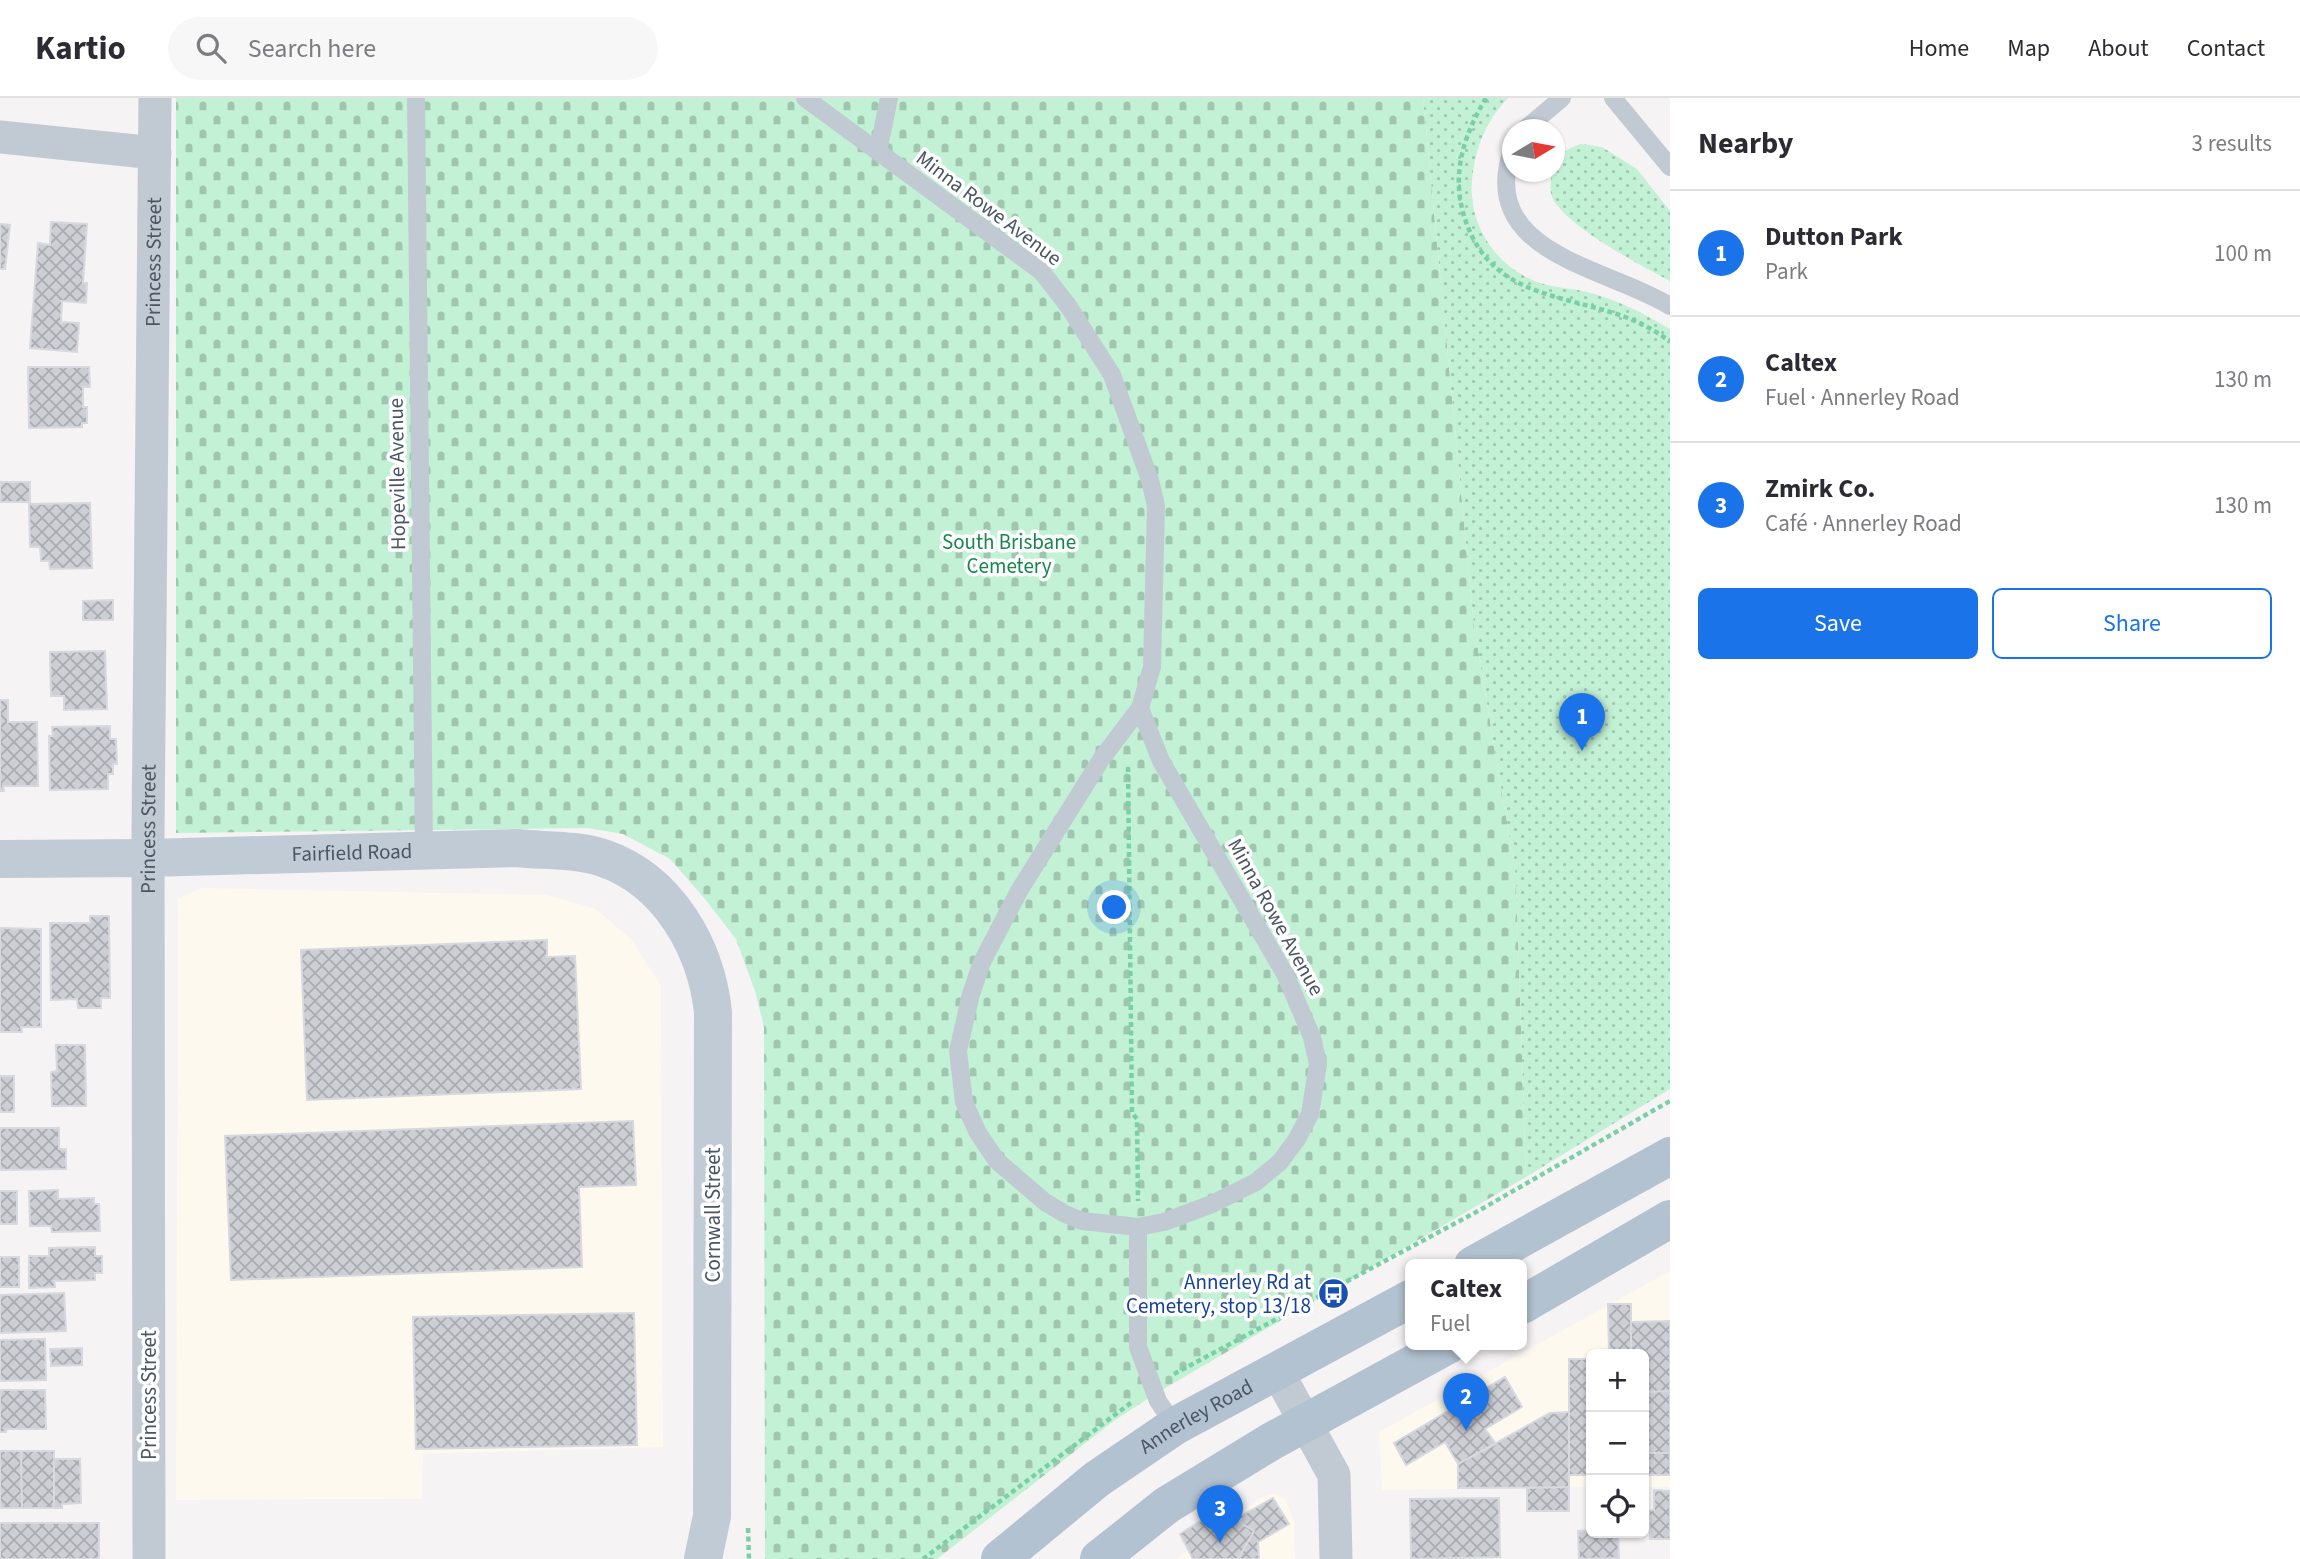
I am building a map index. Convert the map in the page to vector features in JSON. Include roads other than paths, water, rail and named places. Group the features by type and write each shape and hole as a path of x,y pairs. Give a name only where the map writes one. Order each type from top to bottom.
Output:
{"main road":[{"name":"Fairfield Road","path":"0,859 149,858 424,849 517,848 569,852 602,858 629,871 656,890 682,920"},
{"name":"Cornwall Street","path":"682,920 704,967 711,989 713,1012 730,1518 725,1559"},
{"path":"1484,1259 1670,1156"},
{"path":"1527,1301 1670,1219"},
{"name":"Annerley Road","path":"1000,1559 1097,1479 1175,1426 1405,1302"},
{"path":"1099,1559 1167,1505 1305,1423 1439,1350"},
{"name":"Cornwall Street","path":"703,1559 730,1518"}],"street":[{"name":"Princess Street","path":"149,1552 149,858 155,98"},
{"path":"0,137 155,153"},
{"path":"1277,1371 1334,1475 1336,1559"}],"lane":[{"name":"Hopeville Avenue","path":"416,98 424,849"},
{"name":"Minna Rowe Avenue","path":"805,98 1042,272 1069,307 1112,375 1150,480 1156,506 1154,644 1152,667 1140,708 1102,758 1019,891 982,962 971,994 958,1051 964,1102 978,1133 997,1161 1028,1189 1065,1214 1082,1221 1138,1227 1164,1222 1212,1204 1256,1182 1280,1162 1297,1139 1310,1114 1318,1064 1312,1037 1285,974 1161,761 1140,708"},
{"path":"878,152 889,98"},
{"path":"1537,119 1562,98"},
{"path":"1613,98 1670,167"},
{"path":"1507,182 1507,195 1516,218 1531,238 1558,255 1670,306"},
{"path":"1138,1227 1138,1347 1158,1401 1175,1426"}],"place":[{"name":"Dutton Park","path":"1582,751"},
{"name":"Annerley Rd at Cemetery, stop 13/18","path":"1334,1294"},
{"name":"Caltex","path":"1466,1431"},
{"name":"Zmirk Co.","path":"1220,1543"}],"park label":[{"name":"South Brisbane Cemetery","path":"1009,554"}]}
